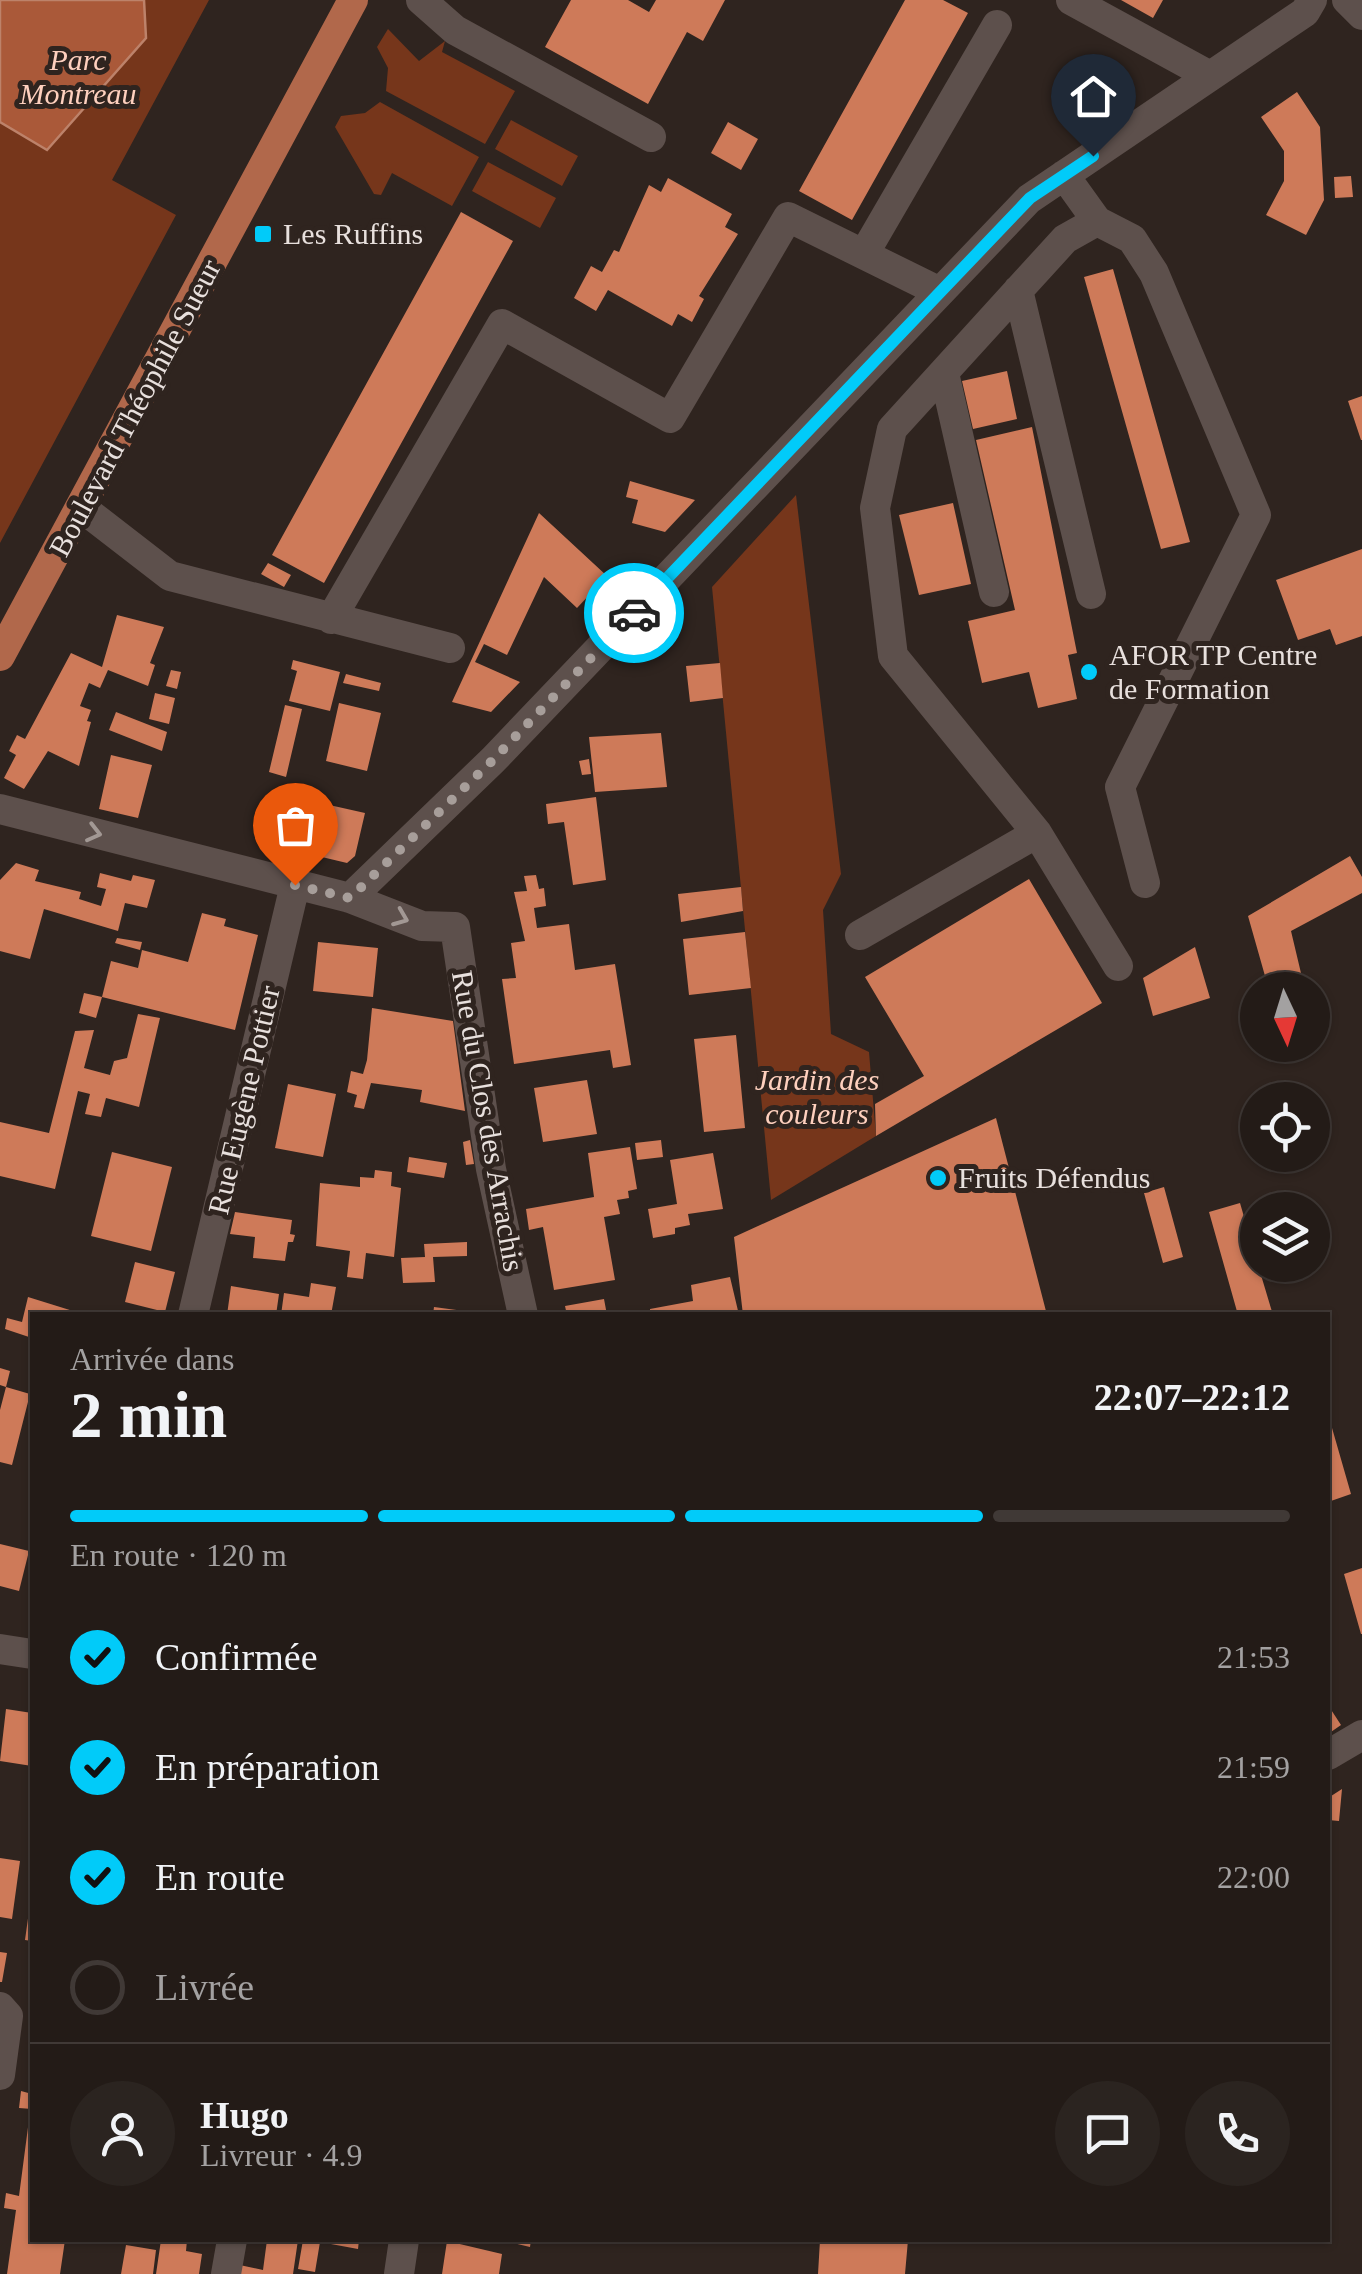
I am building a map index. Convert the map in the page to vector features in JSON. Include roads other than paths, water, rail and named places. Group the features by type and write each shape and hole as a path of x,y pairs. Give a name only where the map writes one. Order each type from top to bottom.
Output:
{"main road":[{"name":"Boulevard Théophile Sueur","path":"0,656 353,0"}],"street":[{"path":"421,0 456,30 651,137"},
{"path":"1071,0 1210,76"},
{"path":"0,809 350,898 493,760 1030,198 1304,12 1312,0"},
{"path":"1348,0 1362,15"},
{"path":"864,254 997,24"},
{"path":"1064,175 1098,221 1132,239 1154,273 1256,515 1120,788 1144,883"},
{"path":"331,619 502,324 670,418 788,217 940,292"},
{"path":"1098,221 1065,240 892,429 875,508 893,656 1037,833 1118,966"},
{"path":"1018,290 1091,594"},
{"path":"944,373 994,592"},
{"path":"82,508 170,576 450,648"},
{"path":"860,935 1037,833"},
{"name":"Rue Eugène Pottier","path":"194,1312 295,885"},
{"name":"Rue du Clos des Arrachis","path":"350,898 422,926 455,926 491,1169 522,1312"},
{"path":"0,1649 30,1654"},
{"path":"1330,1754 1362,1735"},
{"path":"0,2007 8,2016 0,2075"},
{"path":"226,2274 232,2242"},
{"path":"399,2274 404,2242"}],"place":[{"name":"Les Ruffins","path":"263,234"},
{"name":"AFOR TP Centre de Formation","path":"1089,672"},
{"name":"Fruits Défendus","path":"938,1178"}],"park label":[{"name":"Parc Montreau","path":"78,77"},
{"name":"Jardin des couleurs","path":"817,1097"}]}
